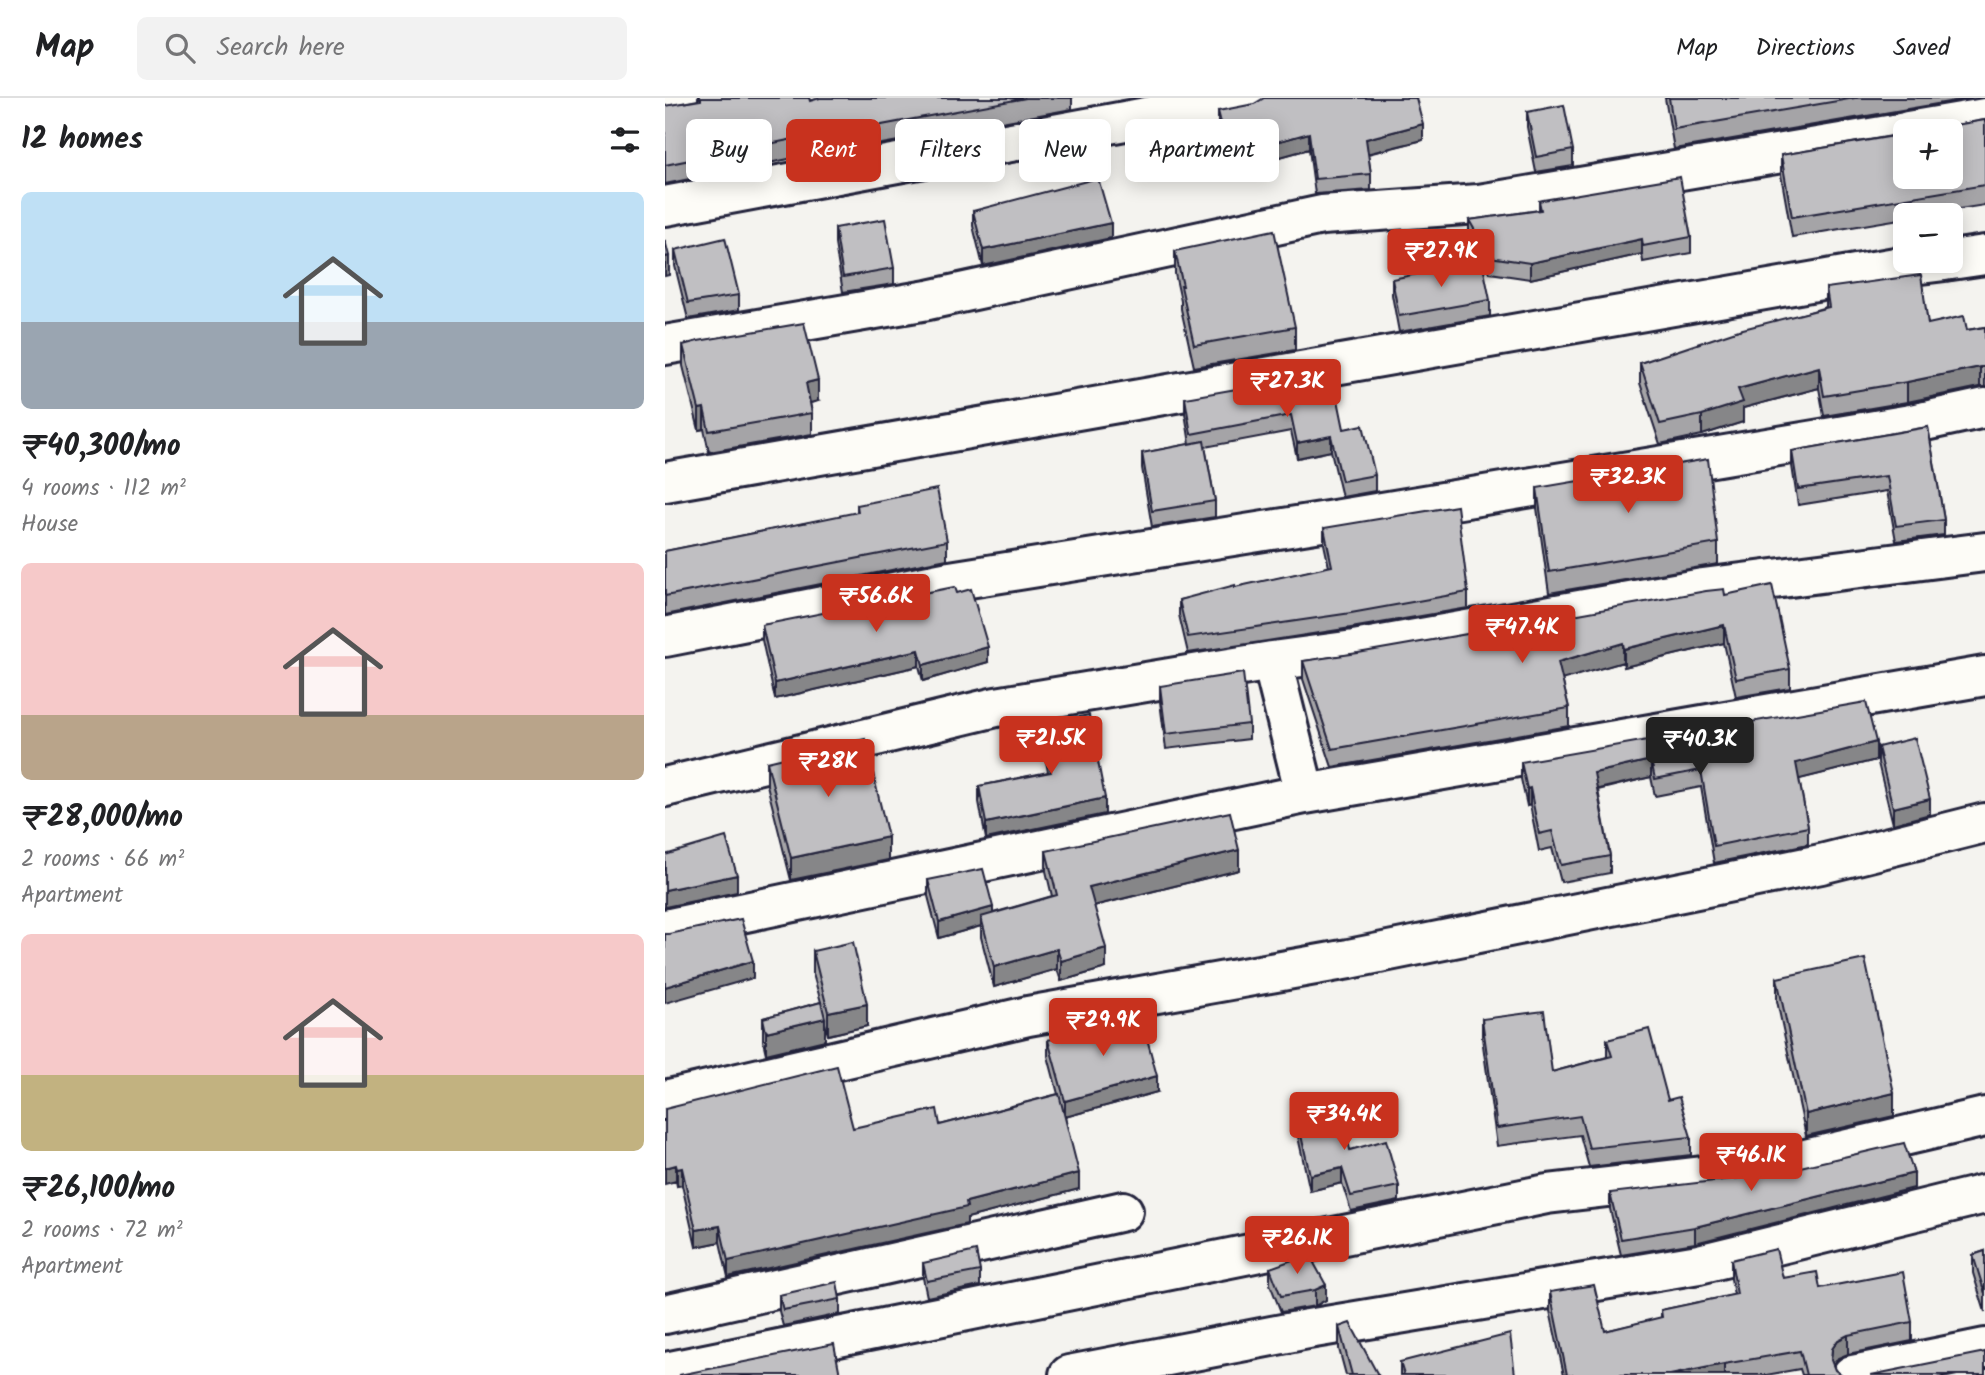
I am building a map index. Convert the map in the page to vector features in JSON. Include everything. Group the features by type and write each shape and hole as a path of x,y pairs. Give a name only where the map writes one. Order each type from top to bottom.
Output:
{"street":[{"path":"665,100 678,98"},
{"path":"665,206 1102,111 1249,98"},
{"path":"1963,122 1985,118"},
{"path":"665,345 928,300 1322,215 1479,204 1893,133"},
{"path":"1963,259 1985,256"},
{"path":"665,482 1893,269"},
{"path":"665,637 950,581 1898,426 1985,408"},
{"path":"665,787 996,707 1354,650 1703,588 1985,552"},
{"path":"1272,661 1305,794"},
{"path":"665,929 1305,794 1985,676"},
{"path":"665,1100 1028,1016 1362,957 1821,864 1985,823"},
{"path":"665,1372 1547,1194 1763,1169 1985,1117"},
{"path":"1069,1375 1308,1329 1699,1264 1985,1194"},
{"path":"665,1314 1123,1211"},
{"path":"1852,1375 1985,1348"}],"building":[{"path":"1026,98 914,119 895,119 895,122 881,125 881,119 786,119 786,141 772,143 772,119 686,119 686,161 665,165 665,106 701,100"},
{"path":"1264,98 1416,98 1423,124 1366,139 1371,174 1315,179 1309,133 1279,141 1279,119 1220,119 1218,111 1254,104"},
{"path":"1669,98 1855,98 1674,129"},
{"path":"1564,105 1573,150 1536,157 1527,112"},
{"path":"1985,120 1985,185 1963,189 1963,124"},
{"path":"1893,136 1893,189 1961,189 1792,217 1781,155"},
{"path":"1680,177 1691,237 1643,246 1642,239 1530,263 1490,257 1469,220 1541,210 1539,201 1543,200"},
{"path":"1083,182 1099,182 1111,223 983,250 973,211"},
{"path":"885,219 894,268 843,277 835,228"},
{"path":"1274,230 1295,327 1194,345 1175,251"},
{"path":"725,238 739,295 688,303 675,250"},
{"path":"665,240 669,256 665,257"},
{"path":"1482,261 1490,300 1399,316 1392,279"},
{"path":"1921,275 1928,324 1964,316 1967,330 1985,327 1985,367 1824,396 1819,367 1738,389 1743,402 1660,424 1640,363 1739,330 1829,307 1826,288"},
{"path":"804,323 818,380 806,383 812,413 709,431 704,408 699,409 683,345"},
{"path":"1304,377 1309,396 1336,390 1344,429 1363,425 1375,475 1342,481 1331,436 1297,443 1291,415 1191,434 1185,398"},
{"path":"1928,427 1944,520 1896,526 1887,476 1798,489 1792,451"},
{"path":"1204,441 1215,501 1152,511 1142,453"},
{"path":"1708,459 1718,543 1549,572 1537,488"},
{"path":"937,489 947,541 665,596 665,551 858,512 857,505"},
{"path":"1457,506 1468,592 1351,613 1188,637 1179,600 1235,585 1332,566 1324,528"},
{"path":"1772,585 1790,669 1736,679 1724,625 1624,649 1623,643 1558,662 1569,708 1332,749 1303,661 1473,633 1474,637 1512,626 1706,591 1724,589 1725,595"},
{"path":"955,587 957,593 971,589 988,647 923,665 919,650 775,683 762,625"},
{"path":"1243,673 1249,724 1166,734 1160,686"},
{"path":"1866,702 1876,742 1796,763 1808,827 1714,846 1701,770 1655,779 1651,760 1594,773 1610,856 1561,865 1552,831 1539,834 1530,788 1527,789 1521,762"},
{"path":"1089,715 1105,798 986,823 979,786 1051,772 1042,725"},
{"path":"1915,738 1930,799 1893,808 1878,747"},
{"path":"865,739 888,837 791,858 767,762"},
{"path":"1230,812 1239,850 1089,887 1106,948 1061,961 1057,949 994,967 981,917 1057,895 1046,851"},
{"path":"726,837 737,875 665,890 665,855"},
{"path":"983,869 993,907 939,922 928,880"},
{"path":"741,919 753,961 665,987 665,934"},
{"path":"853,942 867,1004 828,1012 813,951"},
{"path":"1865,959 1894,1093 1806,1114 1777,978"},
{"path":"821,1002 825,1018 766,1032 763,1018"},
{"path":"1544,1011 1552,1072 1612,1056 1607,1040 1649,1029 1668,1100 1679,1097 1691,1137 1589,1148 1580,1116 1497,1128 1482,1019"},
{"path":"1141,1016 1157,1076 1065,1101 1048,1040"},
{"path":"837,1066 853,1128 937,1109 940,1125 1059,1094 1079,1173 966,1202 967,1207 728,1261 720,1226 696,1230 682,1168 677,1169 676,1165 665,1168 665,1109"},
{"path":"1340,1103 1350,1150 1386,1140 1399,1186 1351,1196 1342,1168 1310,1175 1296,1113"},
{"path":"1904,1143 1914,1173 1695,1227 1621,1239 1610,1193 1766,1175"},
{"path":"1776,1249 1783,1278 1817,1272 1820,1288 1903,1272 1912,1322 1848,1335 1838,1340 1832,1349 1831,1360 1835,1370 1842,1375 1806,1375 1800,1351 1670,1375 1567,1375 1550,1292 1594,1285 1605,1331 1662,1317 1661,1310 1737,1294 1731,1260"},
{"path":"976,1251 980,1271 927,1281 923,1263"},
{"path":"1985,1251 1985,1294 1973,1255"},
{"path":"1309,1254 1326,1285 1315,1290 1281,1296 1270,1268"},
{"path":"837,1282 840,1299 783,1310 779,1295"},
{"path":"1350,1323 1378,1375 1352,1375 1339,1327"},
{"path":"1510,1334 1515,1375 1404,1375 1400,1362"},
{"path":"834,1344 840,1375 679,1375"},
{"path":"1985,1352 1985,1375 1871,1375"}]}
